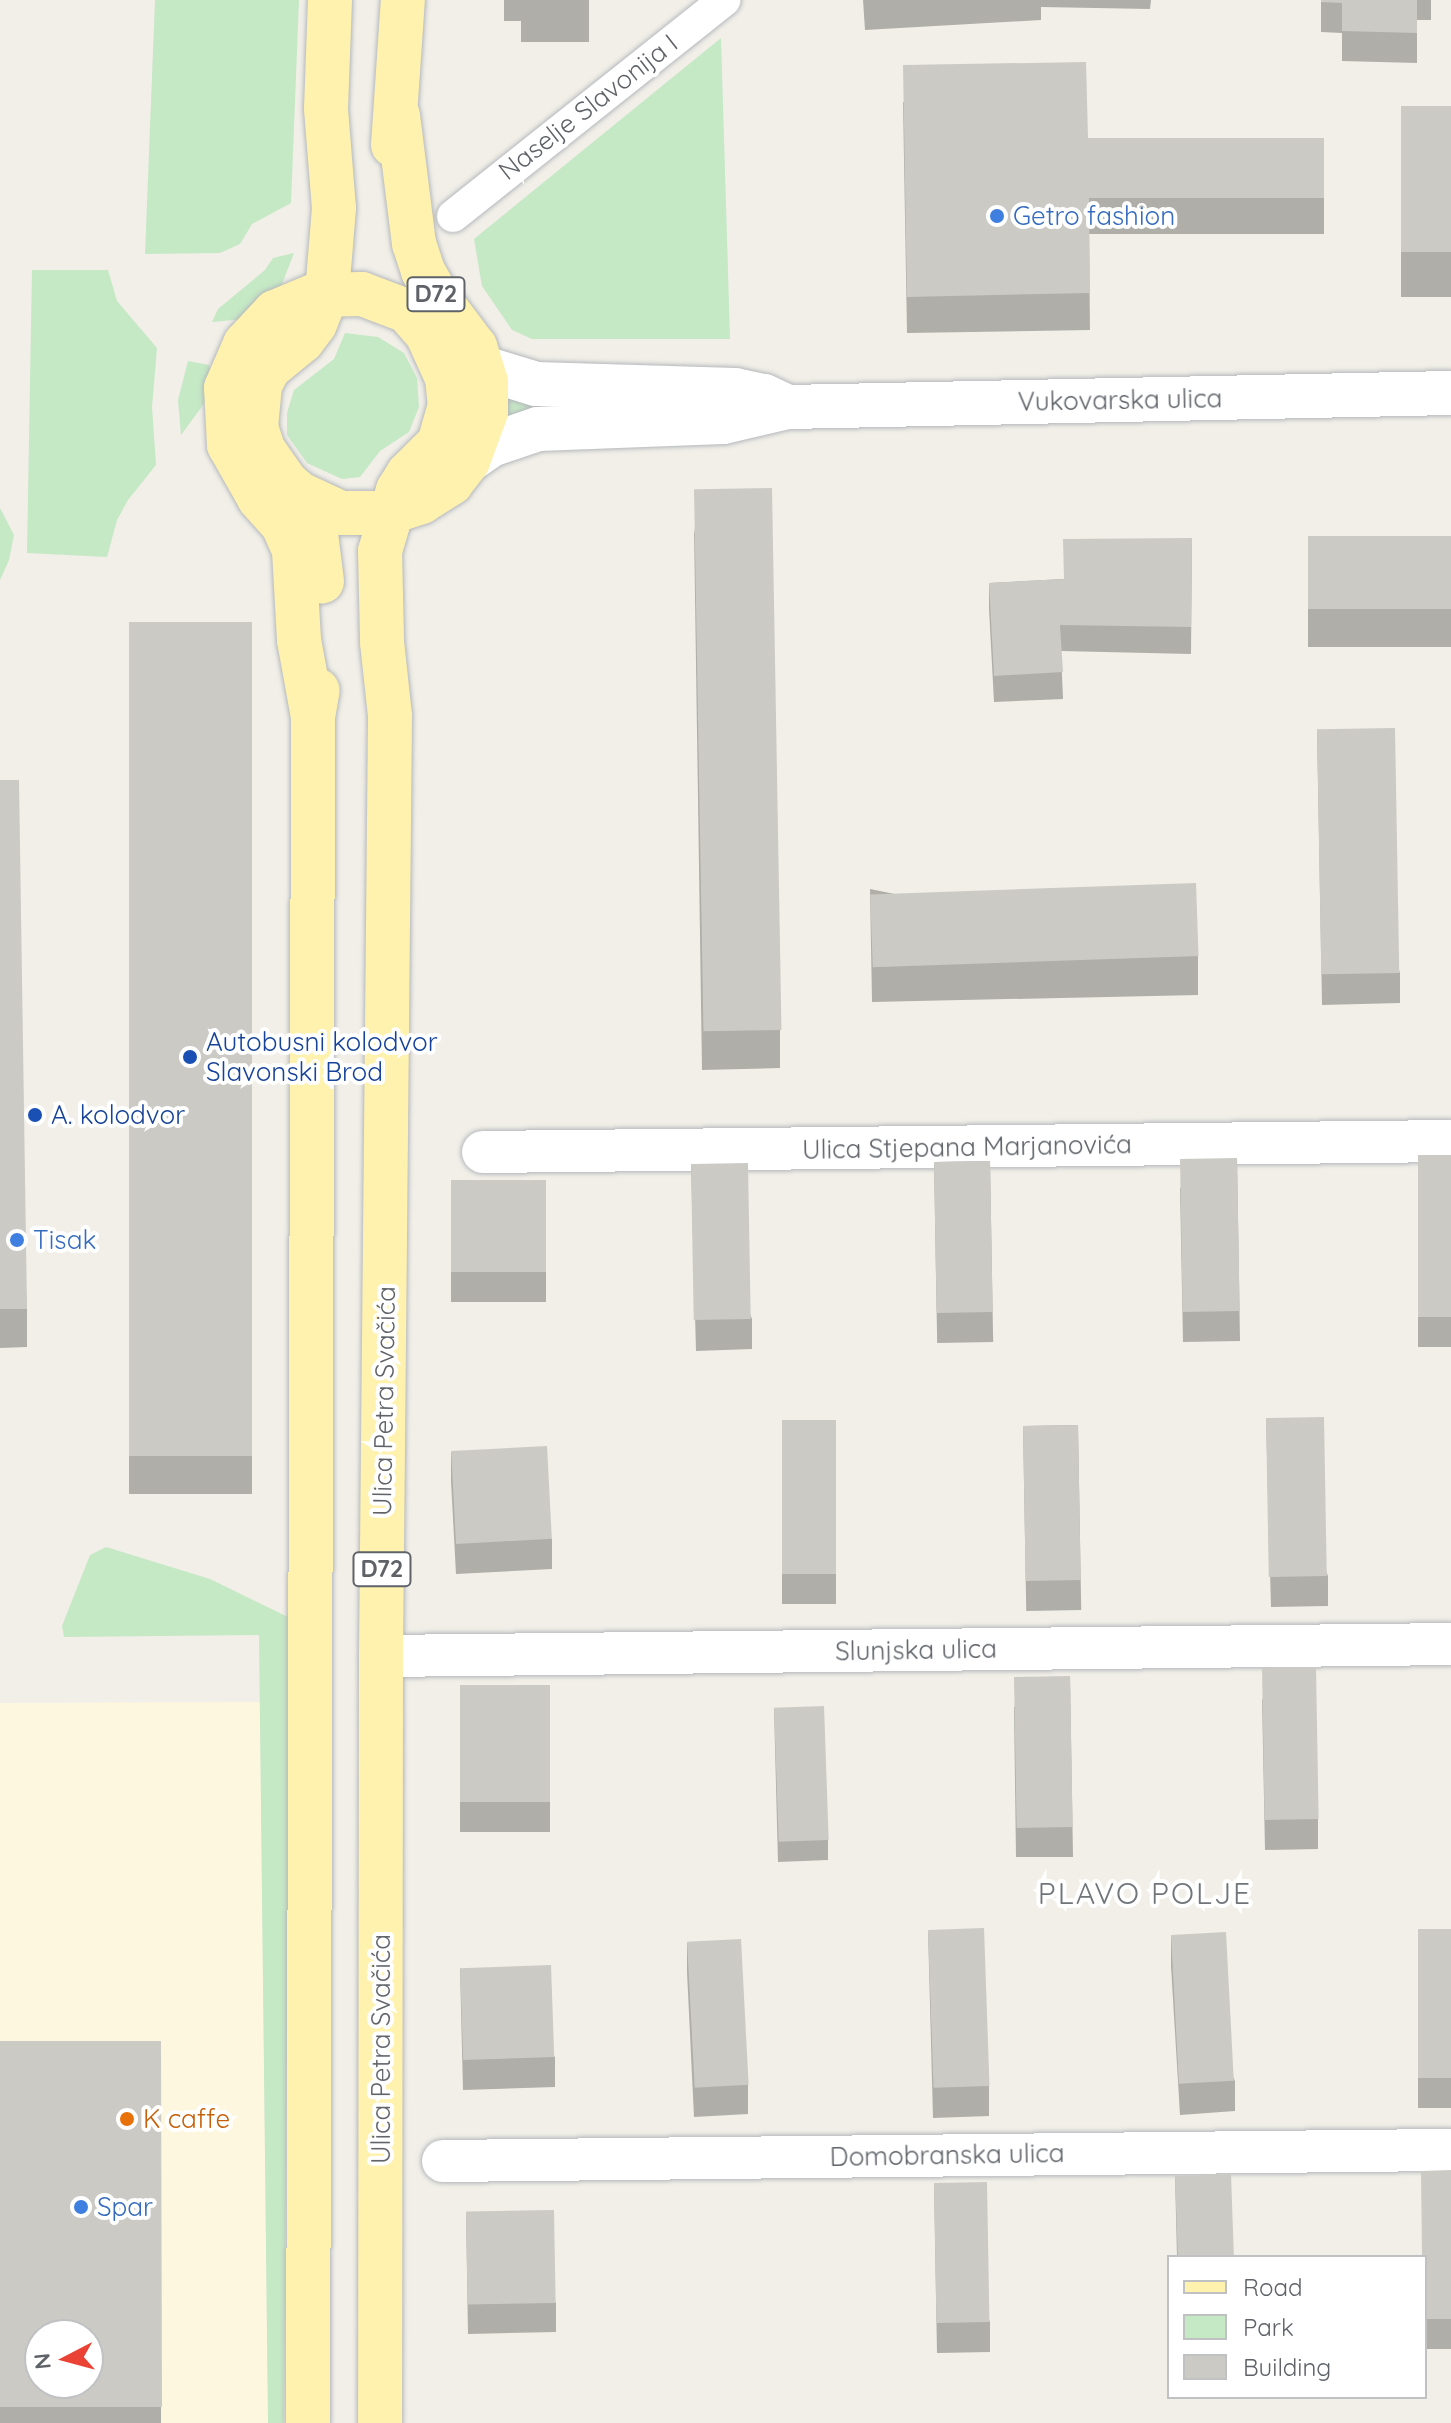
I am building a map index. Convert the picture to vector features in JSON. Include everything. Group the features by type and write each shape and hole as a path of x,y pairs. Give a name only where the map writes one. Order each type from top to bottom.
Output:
{"main road":[{"path":"330,0 326,109 312,193 310,242 303,274 309,298 323,309 302,341 269,368 256,402 256,427 263,449 286,482 300,494 341,513 404,507"},
{"name":"D72","path":"403,0 398,115 387,194 390,269 447,378 450,405 439,443 408,474 404,507"},
{"name":"D72","path":"398,115 411,221 423,271 439,299 475,347 484,368 486,412 468,461 451,483 404,507"},
{"name":"D72","path":"309,298 362,294 417,323"},
{"path":"309,298 258,327 245,344 226,388 225,417 229,445 241,471 283,525 294,550 299,640 313,717"},
{"name":"Vukovarska ulica","path":"417,323 484,368 536,384 735,390 764,396 788,407"},
{"name":"Vukovarska ulica","path":"468,461 491,445 538,429 723,422 788,407 1451,393"},
{"path":"300,494 314,518 322,580 324,629 313,717 308,2423"},
{"name":"Ulica Petra Svačića","path":"380,2423 381,1656 390,716 379,592 380,551 404,507"}],"street":[{"name":"Naselje Slavonija I","path":"453,216 725,0"},
{"name":"Ulica Stjepana Marjanovića","path":"483,1152 1451,1141"},
{"name":"Slunjska ulica","path":"381,1656 1451,1644"},
{"name":"Domobranska ulica","path":"443,2161 1451,2150"}],"shaded area":[{"path":"260,1702 268,2423 0,2423 0,1703"}],"green space":[{"path":"155,0 299,0 291,203 252,224 240,244 220,253 145,254"},
{"path":"721,38 730,339 532,339 512,330 482,286 474,239"},
{"path":"294,253 279,292 245,319 212,322 218,309 265,270 273,258"},
{"path":"32,270 108,270 117,301 157,348 152,407 156,465 128,500 117,520 107,557 27,553"},
{"path":"345,333 378,337 404,353 417,378 419,407 409,432 380,451 360,477 342,479 307,463 287,435 287,413 294,390 334,359"},
{"path":"188,361 209,365 212,380 206,401 181,435 178,400"},
{"path":"499,389 606,407 498,418"},
{"path":"0,508 14,535 9,560 0,580"},
{"path":"106,1547 210,1579 290,1618 284,2423 268,2423 259,1635 64,1637 62,1626 90,1555"}],"building":[{"path":"1321,0 1417,0 1417,33 1342,31 1342,3"},
{"name":"Getro fashion","path":"1086,62 1088,138 1324,138 1324,198 1089,198 1090,293 907,297 903,65"},
{"path":"1401,106 1451,106 1451,252 1401,252"},
{"path":"772,488 781,1030 703,1031 694,489"},
{"path":"1308,536 1451,536 1451,609 1308,609"},
{"path":"1192,538 1191,627 1060,625 1063,672 994,676 989,583 1064,579 1063,539"},
{"name":"Autobusni kolodvor Slavonski Brod","path":"129,622 252,622 252,1456 129,1456"},
{"path":"1395,728 1399,973 1321,974 1317,729"},
{"path":"0,780 19,780 27,1309 0,1309"},
{"path":"1196,883 1199,956 873,967 870,894"},
{"path":"1418,1155 1451,1155 1451,1317 1418,1317"},
{"path":"1237,1158 1240,1311 1183,1312 1180,1159"},
{"path":"990,1161 993,1312 937,1313 934,1162"},
{"path":"748,1163 751,1319 694,1320 691,1164"},
{"path":"451,1180 546,1180 546,1272 451,1272"},
{"path":"1324,1417 1327,1576 1269,1577 1266,1418"},
{"path":"782,1420 836,1420 836,1574 782,1574"},
{"path":"1078,1425 1081,1580 1026,1581 1023,1426"},
{"path":"547,1446 552,1539 456,1544 451,1451"},
{"path":"1316,1667 1319,1819 1265,1820 1262,1668"},
{"path":"1070,1676 1073,1827 1017,1828 1014,1677"},
{"path":"460,1685 550,1685 550,1802 460,1802"},
{"path":"824,1706 829,1840 779,1842 774,1708"},
{"path":"984,1928 990,2086 934,2088 928,1930"},
{"path":"1418,1929 1451,1929 1451,2078 1418,2078"},
{"path":"1226,1932 1234,2081 1179,2084 1171,1935"},
{"path":"741,1939 749,2085 695,2088 687,1942"},
{"path":"551,1965 554,2057 463,2060 460,1968"},
{"name":"Spar","path":"0,2041 161,2041 162,2407 0,2407"},
{"path":"1451,2170 1451,2319 1427,2319 1427,2255 1422,2255 1421,2171"},
{"path":"1231,2174 1234,2255 1178,2255 1175,2176"},
{"path":"987,2182 989,2322 936,2323 934,2183"},
{"path":"554,2210 556,2303 468,2305 466,2212"}],"place":[{"name":"Getro fashion","path":"997,216"},
{"name":"Autobusni kolodvor Slavonski Brod","path":"190,1057"},
{"name":"A. kolodvor","path":"35,1115"},
{"name":"Tisak","path":"17,1240"},
{"name":"K caffe","path":"127,2119"},
{"name":"Spar","path":"81,2207"}],"district":[{"name":"PLAVO POLJE","path":"1145,1893"}]}
